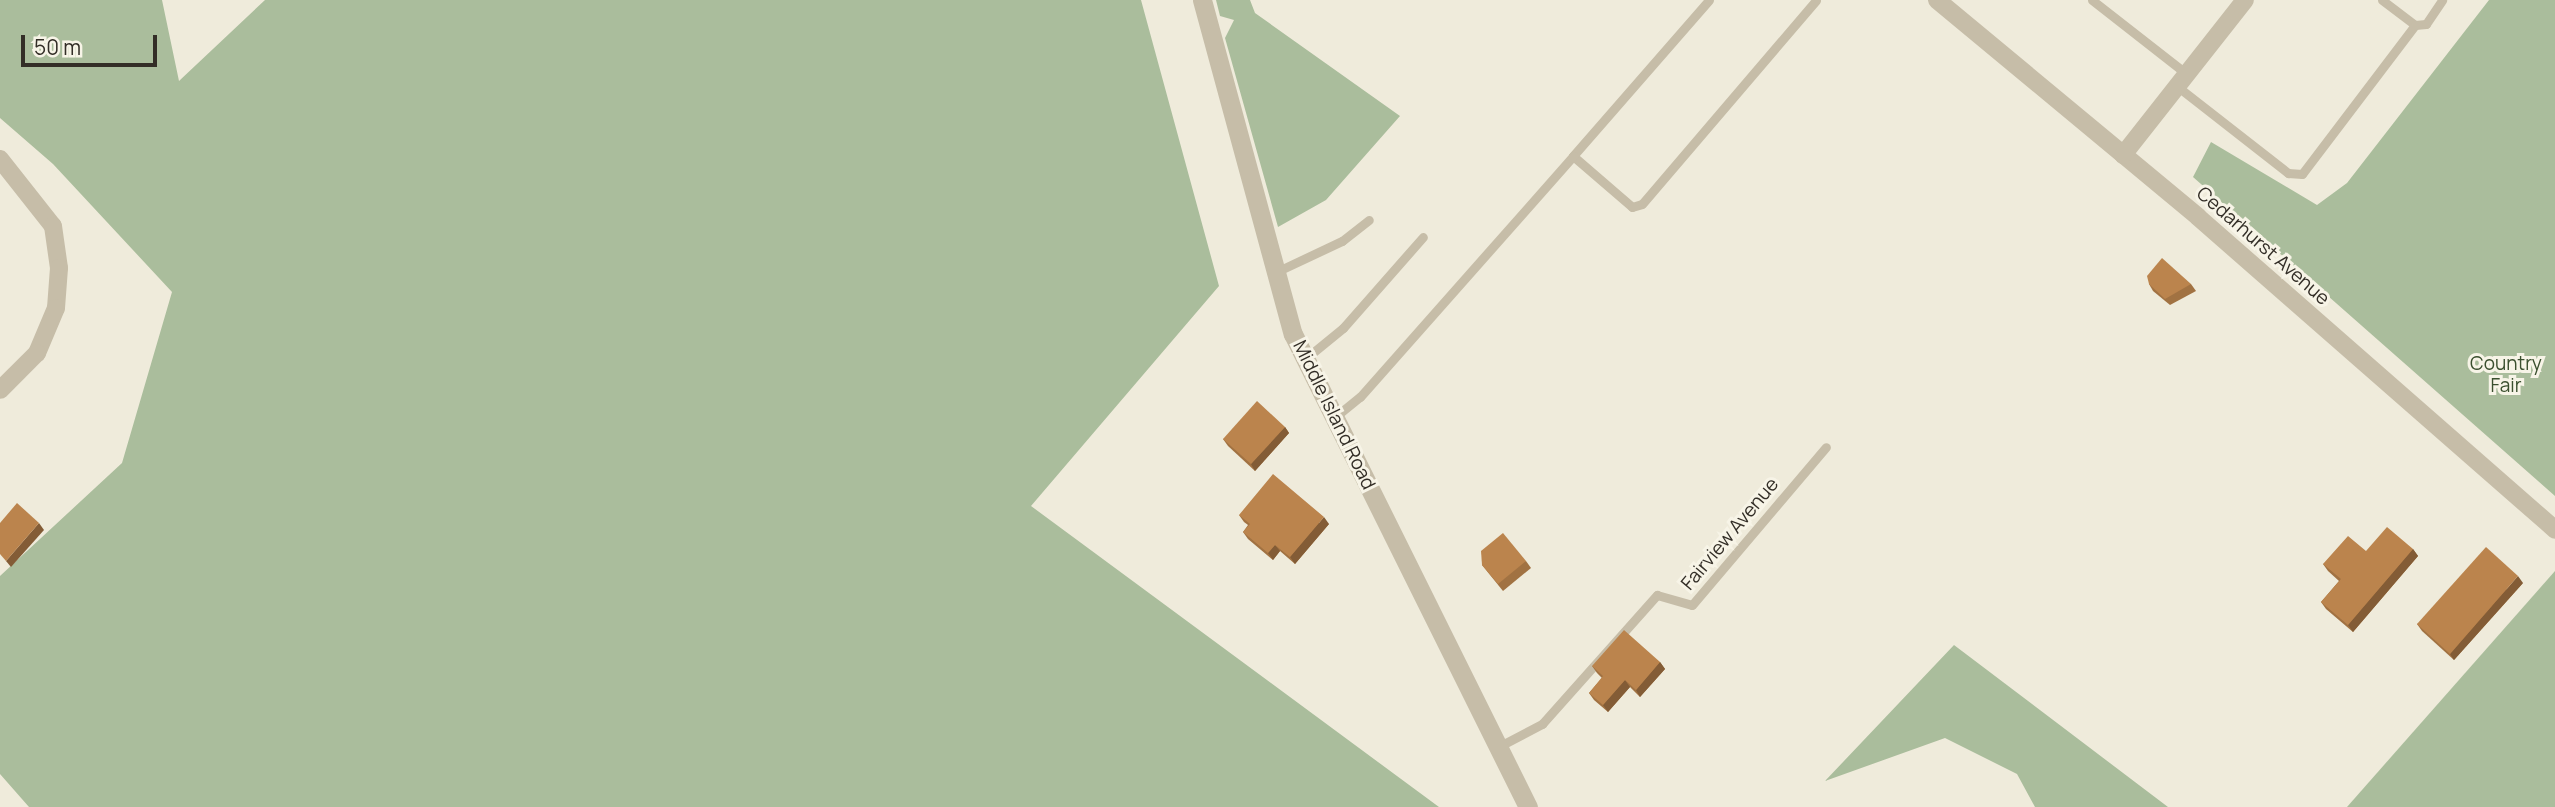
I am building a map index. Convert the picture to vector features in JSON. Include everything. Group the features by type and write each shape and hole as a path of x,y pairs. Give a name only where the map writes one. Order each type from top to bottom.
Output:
{"street":[{"name":"Middle Island Road","path":"1202,0 1276,272 1305,359 1528,807"},
{"path":"2123,155 2245,0"},
{"name":"Cedarhurst Avenue","path":"1943,2 2555,530"},
{"path":"0,159 53,226 59,268 56,308 37,353 0,390"}],"lane":[{"path":"1335,417 1369,387 1709,0"},
{"path":"1573,156 1632,207 1642,204 1816,0"},
{"path":"2092,0 2288,173 2302,174 2415,25"},
{"path":"2382,0 2415,25 2426,24 2442,0"},
{"path":"1276,272 1342,240 1369,220"},
{"path":"1305,359 1343,328 1423,237"},
{"name":"Fairview Avenue","path":"1498,747 1542,724 1657,595 1692,605 1826,447"}],"green space":[{"path":"0,0 162,0 179,81 265,0 1141,0 1219,286 1031,506 1439,807 29,807 0,774 0,576 122,463 172,292 53,164 0,118"},
{"path":"1216,0 1250,0 1255,13 1400,116 1326,200 1278,227 1225,38 1234,20 1220,16"},
{"name":"Country Fair","path":"2489,0 2555,0 2555,496 2193,177 2211,142 2317,205 2347,183"},
{"path":"2555,571 2555,807 2347,807"},
{"path":"1954,645 2168,807 2035,807 2017,774 1945,738 1825,781"}],"building":[{"path":"2162,258 2191,284 2165,299 2149,284 2147,276"},
{"path":"1257,401 1285,427 1251,464 1223,439"},
{"path":"1273,474 1324,517 1290,557 1275,545 1268,553 1243,532 1250,524 1239,515"},
{"path":"17,503 39,523 6,561 0,554 0,523"},
{"path":"2387,527 2413,549 2348,625 2321,602 2341,579 2323,564 2348,536 2366,551"},
{"path":"1503,533 1526,561 1498,584 1482,565 1481,551"},
{"path":"2486,547 2518,576 2450,654 2417,624"},
{"path":"1624,630 1660,662 1636,690 1625,680 1603,705 1589,693 1603,676 1592,666"}]}
